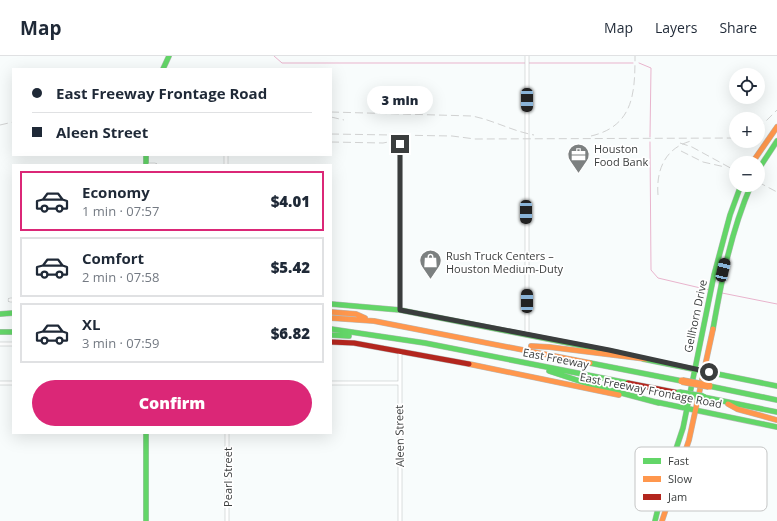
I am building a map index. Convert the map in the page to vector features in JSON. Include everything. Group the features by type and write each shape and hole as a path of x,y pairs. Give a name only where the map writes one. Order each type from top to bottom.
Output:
{"main road":[{"path":"163,68 169,56"},
{"path":"757,156 777,127"},
{"path":"765,158 777,141"},
{"name":"Gellhorn Drive","path":"677,447 683,428 712,290 720,269 740,192"},
{"name":"Gellhorn Drive","path":"738,203 745,192"},
{"name":"Gellhorn Drive","path":"687,447 705,371 720,291 720,269"},
{"path":"332,304 400,310 609,350 777,386"},
{"path":"332,312 356,314 374,321"},
{"path":"0,315 12,313"},
{"path":"0,315 12,316"},
{"path":"706,316 714,318"},
{"name":"East Freeway","path":"332,318 374,321 511,346 777,400"},
{"path":"0,327 12,327"},
{"name":"East Freeway","path":"332,329 397,338 777,412"},
{"path":"0,332 12,332"},
{"path":"332,335 397,338"},
{"name":"East Freeway Frontage Road","path":"332,342 354,343 400,351 777,427"},
{"path":"511,346 549,347 646,359"},
{"path":"517,361 595,386 659,403"},
{"path":"723,401 737,410 777,420"},
{"path":"146,434 146,521"},
{"name":"Gellhorn Drive","path":"655,521 657,511"},
{"name":"Gellhorn Drive","path":"662,521 665,511"}],"street":[{"path":"527,56 527,335"},
{"path":"400,144 400,310"},
{"path":"0,344 12,344"},
{"name":"Aleen Street","path":"400,351 400,521"},
{"path":"0,384 12,383"},
{"path":"332,383 399,383"},
{"name":"Pearl Street","path":"227,434 227,521"}],"waterway":[{"path":"274,56 282,63 525,63"},
{"path":"528,63 633,63"},
{"path":"639,63 651,68 650,137"},
{"path":"650,142 651,270 658,278 709,290"},
{"path":"722,293 777,304"}],"railway":[{"path":"591,136 605,131 616,124 624,116 629,106 632,94 635,56"},
{"path":"765,122 777,110"},
{"path":"332,112 472,116 534,135"},
{"path":"332,117 344,120"},
{"path":"0,125 12,122"},
{"path":"332,134 452,136 475,139 729,138"},
{"path":"332,142 383,143 404,139"},
{"path":"658,195 659,177 664,161 675,149 682,144 691,141"},
{"path":"680,143 692,147 729,167"},
{"path":"681,151 703,162 725,167"},
{"path":"765,186 777,192"}],"traffic: fast":[{"path":"163,68 169,56"},
{"path":"765,159 777,141"},
{"path":"146,156 146,164"},
{"path":"677,447 683,428 714,275 730,215 738,192"},
{"path":"713,329 728,256 738,220 748,192"},
{"path":"332,304 400,310 619,353"},
{"path":"0,314 12,313"},
{"path":"332,329 425,343 628,383"},
{"path":"0,332 12,332"},
{"path":"332,335 349,336"},
{"path":"643,359 777,386"},
{"path":"590,363 682,381"},
{"path":"549,371 595,386 659,403"},
{"path":"709,386 777,400"},
{"path":"679,393 703,397"},
{"path":"703,397 777,412"},
{"path":"656,402 777,427"},
{"path":"146,434 146,521"},
{"path":"655,521 657,511"}],"traffic: slow":[{"path":"757,156 777,127"},
{"path":"332,312 356,314 365,318"},
{"path":"332,318 374,321 590,363"},
{"path":"687,447 713,329"},
{"path":"531,346 646,359"},
{"path":"469,364 619,395"},
{"path":"682,381 709,386"},
{"path":"728,404 737,409 777,420"},
{"path":"662,521 665,511"}],"traffic: jam":[{"path":"332,342 354,343 469,364"},
{"path":"628,383 679,393"}],"place":[{"name":"Houston Food Bank","path":"578,174"},
{"name":"Rush Truck Centers – Houston Medium-Duty","path":"430,280"}],"route":[{"path":"400,144 400,310 609,350 709,372"}]}
